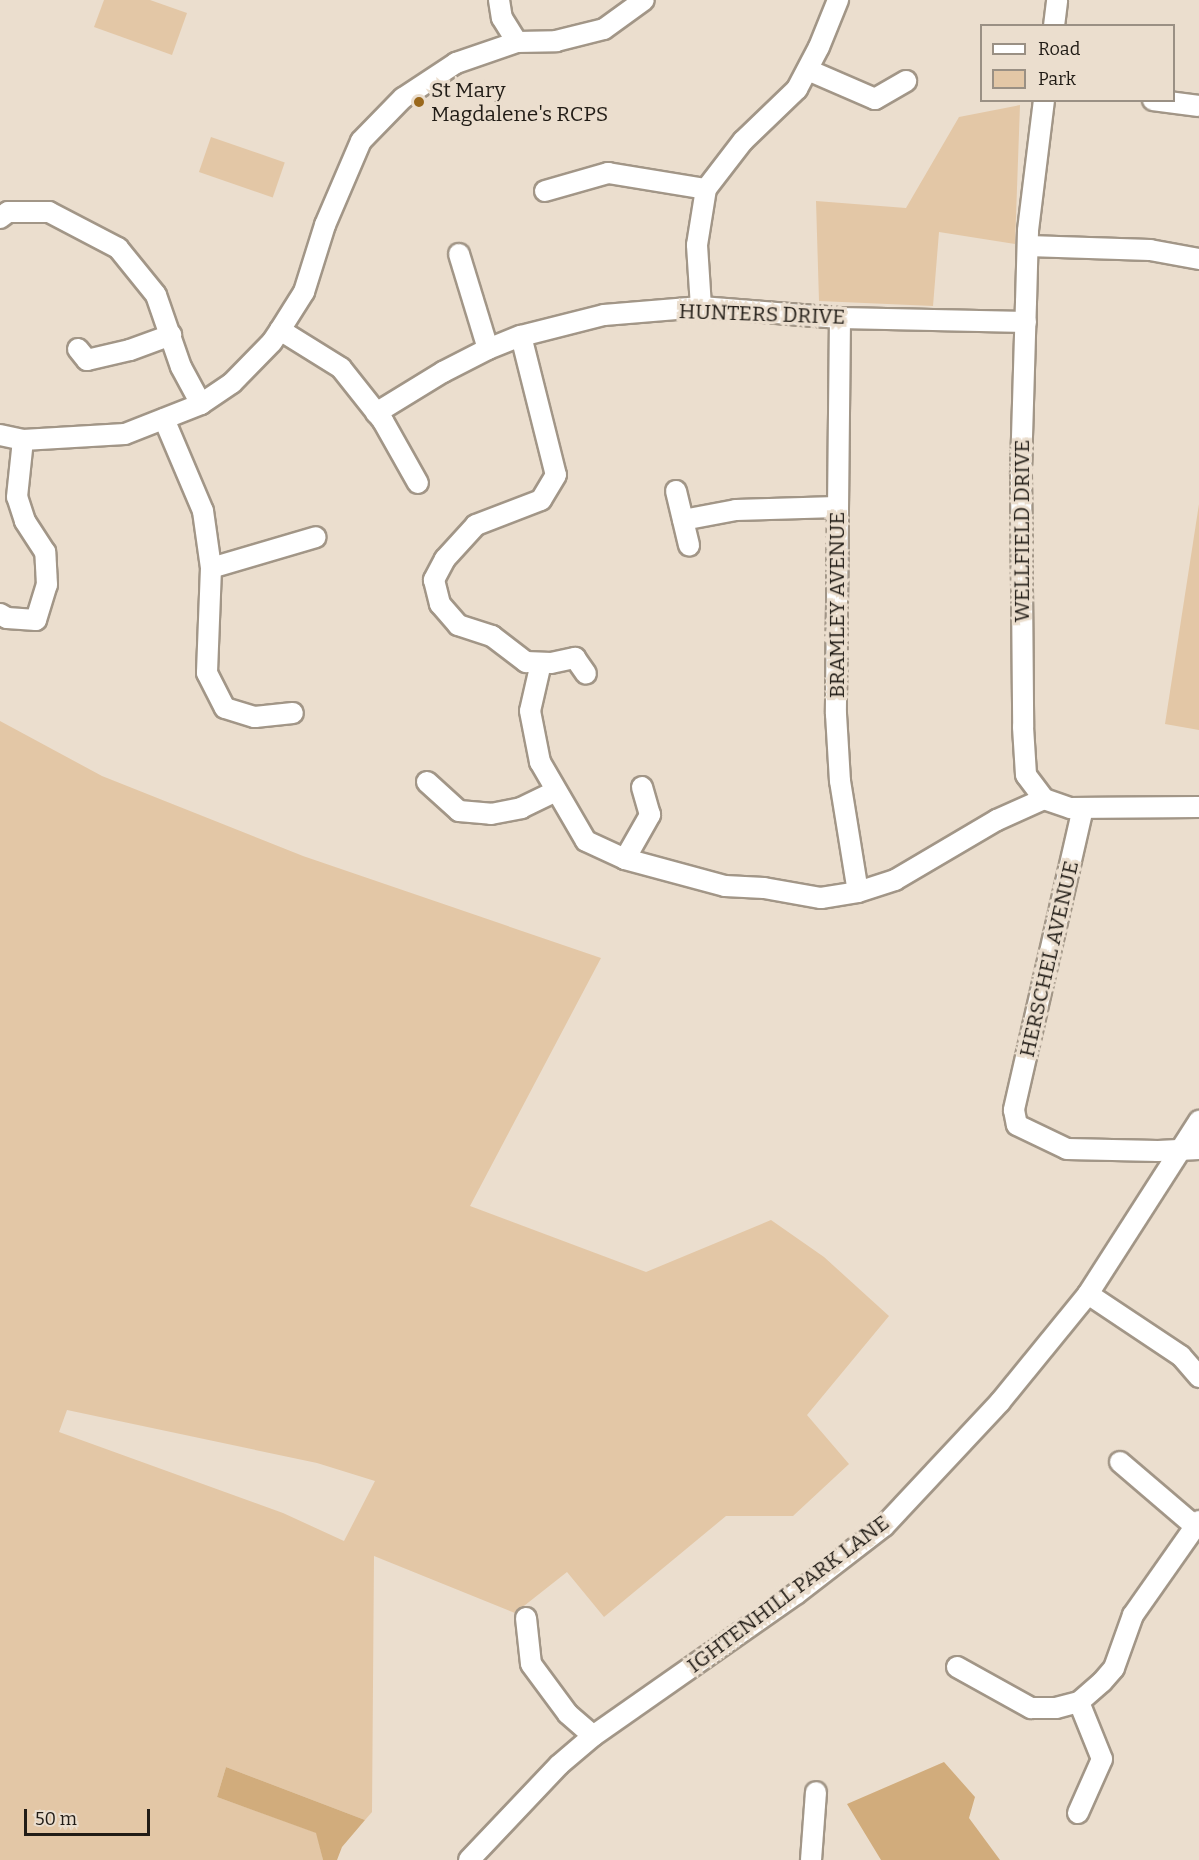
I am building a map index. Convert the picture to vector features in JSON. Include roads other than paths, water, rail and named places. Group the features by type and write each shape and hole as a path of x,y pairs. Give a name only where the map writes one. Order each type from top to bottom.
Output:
{"street":[{"path":"499,0 502,18 517,42"},
{"path":"0,435 23,440 126,434 201,404 232,383 272,342 280,330 304,292 325,225 361,141 402,98 456,63 517,42 556,41 604,29 644,0"},
{"path":"700,308 696,245 706,189 743,141 797,89 808,70 838,0"},
{"path":"1054,24 1057,0"},
{"path":"808,70 875,99 906,81"},
{"name":"WELLFIELD DRIVE","path":"1044,102 1028,246 1021,474 1023,727 1026,775 1044,799"},
{"path":"1168,102 1199,106"},
{"path":"545,191 608,173 706,189"},
{"path":"0,218 8,212 49,212 118,248 156,295 181,367 201,404"},
{"path":"1028,246 1150,250 1199,259"},
{"path":"459,254 488,349"},
{"name":"HUNTERS DRIVE","path":"376,413 443,372 488,349 521,336 604,315 700,308 840,318 1026,322"},
{"name":"BRAMLEY AVENUE","path":"840,318 837,725 840,781 858,892"},
{"path":"280,330 340,368 376,413 418,483"},
{"path":"78,349 87,360 130,350 171,335"},
{"path":"521,336 556,476 541,500 476,525 445,559 434,580 440,604 458,625 492,636 526,662 541,663 575,658 586,674"},
{"path":"164,419 203,511 212,568 207,673 225,708 255,717 293,713"},
{"path":"0,614 7,618 36,620 46,585 45,552 25,521 17,497 23,440"},
{"path":"676,491 689,544"},
{"path":"683,520 736,510 837,507"},
{"path":"212,568 316,537"},
{"path":"541,663 530,711 540,762 586,841 626,859 725,886 764,888 821,898 858,892 895,880 997,820 1044,799 1070,808 1199,807"},
{"path":"427,782 459,812 491,814 521,808 556,791"},
{"path":"626,859 651,815 642,787"},
{"name":"HERSCHEL AVENUE","path":"1083,808 1014,1110 1017,1125 1067,1149 1190,1149"},
{"name":"IGHTENHILL PARK LANE","path":"469,1860 559,1765 593,1736 796,1594 884,1526 1000,1402 1088,1294 1190,1149 1199,1121"},
{"path":"1088,1294 1181,1356 1199,1377"},
{"path":"957,1667 1031,1708 1056,1708 1079,1702 1114,1668 1133,1615 1197,1523 1120,1462"},
{"path":"525,1618 531,1664 568,1714 593,1736"},
{"path":"1078,1814 1102,1758 1079,1702"},
{"path":"811,1860 816,1792"}],"place":[{"name":"St Mary Magdalene's RCPS","path":"419,102"}]}
